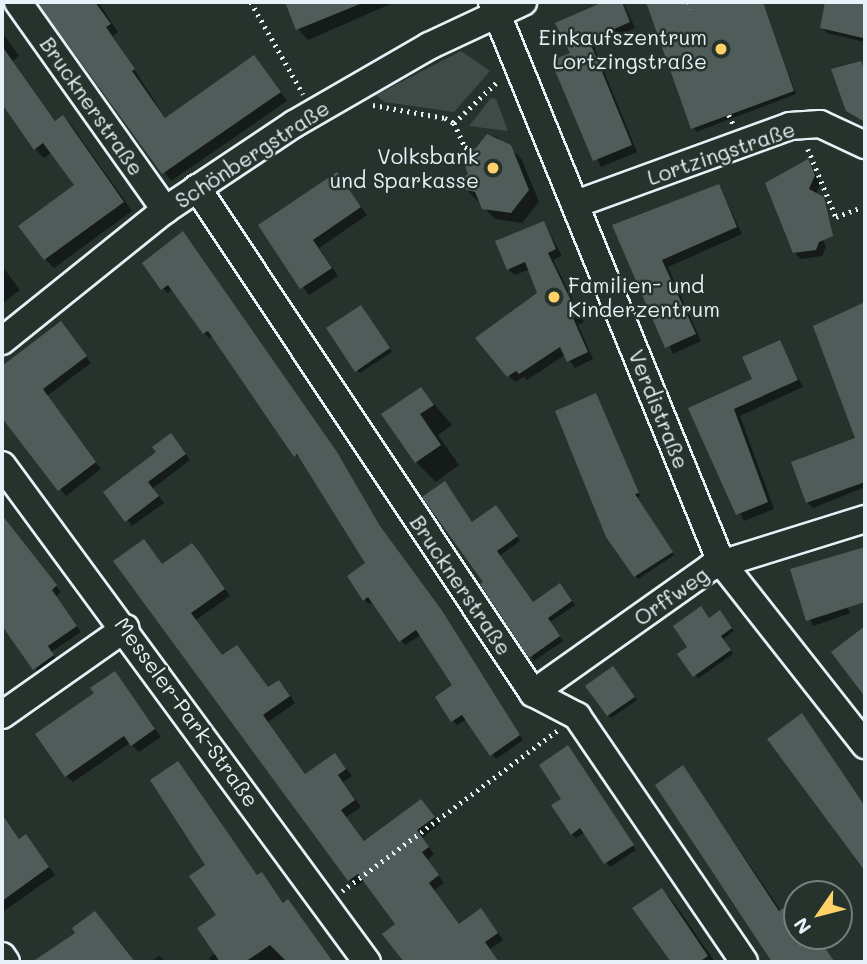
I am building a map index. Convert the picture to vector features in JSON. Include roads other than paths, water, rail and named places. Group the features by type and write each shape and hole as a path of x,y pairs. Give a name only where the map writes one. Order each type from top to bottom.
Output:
{"street":[{"name":"Brucknerstraße","path":"18,2 166,210"},
{"name":"Schönbergstraße","path":"2,341 197,188 314,113 494,7 523,2"},
{"name":"Verdistraße","path":"494,7 721,562 865,745"},
{"name":"Lortzingstraße","path":"576,204 799,125 831,127 865,145"},
{"name":"Brucknerstraße","path":"197,188 533,693 577,716 744,962"},
{"name":"Messeler-Park-Straße","path":"2,465 126,628 367,962"},
{"name":"Orffweg","path":"533,693 721,562 865,519"},
{"path":"2,715 126,628"},
{"path":"2,956 6,962"}],"place":[{"name":"Einkaufszentrum Lortzingstraße","path":"721,49"},
{"name":"Volksbank und Sparkasse","path":"493,168"},
{"name":"Familien- und Kinderzentrum","path":"554,297"}]}
